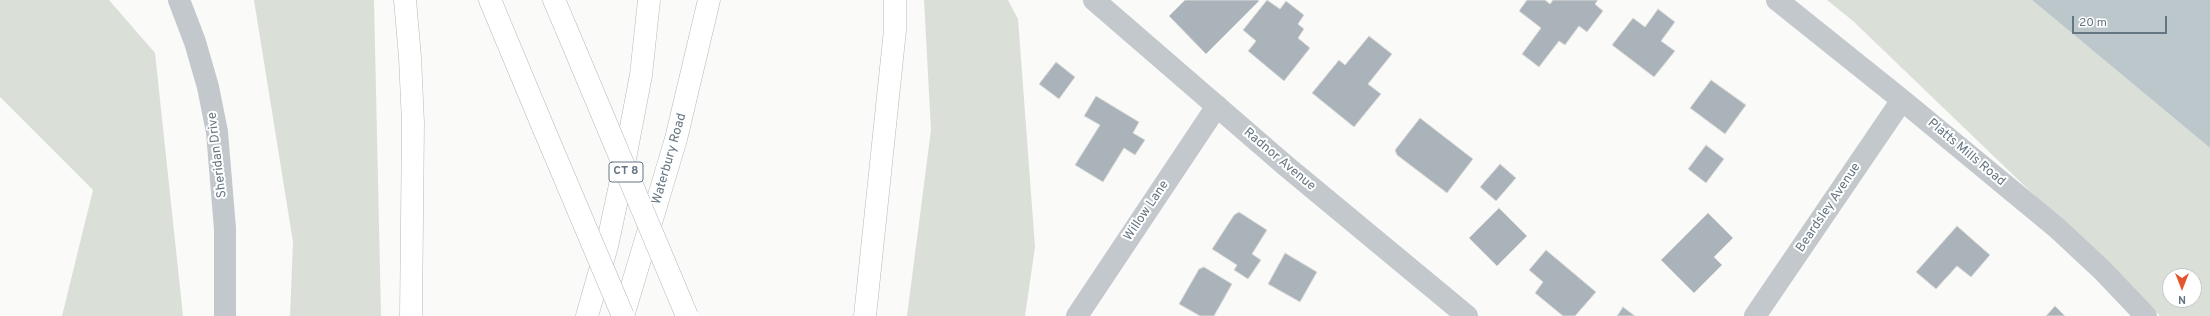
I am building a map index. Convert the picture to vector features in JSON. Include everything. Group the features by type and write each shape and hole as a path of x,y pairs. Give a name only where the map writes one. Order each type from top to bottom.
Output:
{"main road":[{"path":"405,0 410,57 413,123 411,316"},
{"path":"490,0 623,316"},
{"name":"CT 8","path":"554,0 687,316"},
{"path":"587,316 607,246 621,182 641,75 649,0"},
{"name":"Waterbury Road","path":"623,316 676,139 691,82 709,0"},
{"path":"865,316 895,30 895,0"}],"street":[{"name":"Sheridan Drive","path":"179,0 195,42 206,80 217,132 225,229 225,316"},
{"name":"Radnor Avenue","path":"1094,0 1286,166 1467,316"},
{"name":"Platts Mills Road","path":"1777,0 1902,100 2057,228 2102,270 2146,316"},
{"name":"Beardsley Avenue","path":"1755,316 1902,100"},
{"name":"Willow Lane","path":"1077,316 1217,106"}],"shaded area":[{"path":"0,0 109,0 155,53 183,316 62,316 93,190 0,97"},
{"path":"254,0 374,0 381,316 290,316 293,242"},
{"path":"924,0 1008,0 1018,19 1035,247 1025,316 907,316 931,130"},
{"path":"1827,0 2032,0 2210,148 2210,316 2160,316 1853,21"},
{"path":"2032,0 2210,0 2210,148"}],"building":[{"path":"1185,0 1259,1 1206,54 1169,16"},
{"path":"1267,0 1280,9 1286,1 1304,15 1298,24 1304,29 1298,38 1310,48 1284,81 1248,51 1256,41 1243,30"},
{"path":"1527,0 1545,0 1550,4 1553,0 1598,0 1595,4 1603,11 1587,32 1579,26 1565,45 1559,41 1539,67 1522,54 1541,28 1519,11"},
{"path":"1658,9 1675,22 1661,41 1675,51 1654,77 1612,45 1633,18 1645,27"},
{"path":"1369,36 1392,54 1368,84 1381,94 1354,127 1312,93 1339,60 1345,65"},
{"path":"1056,62 1075,77 1059,99 1039,84"},
{"path":"1711,80 1746,105 1725,134 1690,108"},
{"path":"1096,96 1139,122 1133,133 1145,140 1135,155 1124,148 1103,182 1075,165 1100,125 1084,116"},
{"path":"1420,118 1473,159 1447,193 1397,155 1395,150"},
{"path":"1706,145 1724,159 1706,183 1688,169"},
{"path":"1500,164 1516,178 1496,201 1480,187"},
{"path":"1499,208 1527,236 1497,266 1469,238"},
{"path":"1239,212 1267,230 1252,254 1261,260 1248,279 1234,270 1237,265 1212,249 1234,215"},
{"path":"1708,213 1733,238 1714,257 1722,265 1694,293 1661,260"},
{"path":"1957,226 1990,255 1971,277 1957,266 1936,289 1916,272"},
{"path":"1546,250 1596,292 1575,316 1563,316 1535,293 1543,282 1529,270"},
{"path":"1285,253 1317,272 1300,302 1268,284"},
{"path":"1204,267 1232,284 1214,316 1200,316 1179,304 1199,269"},
{"path":"2055,306 2065,316 2046,316"},
{"path":"1623,307 1635,316 1617,316"}]}
